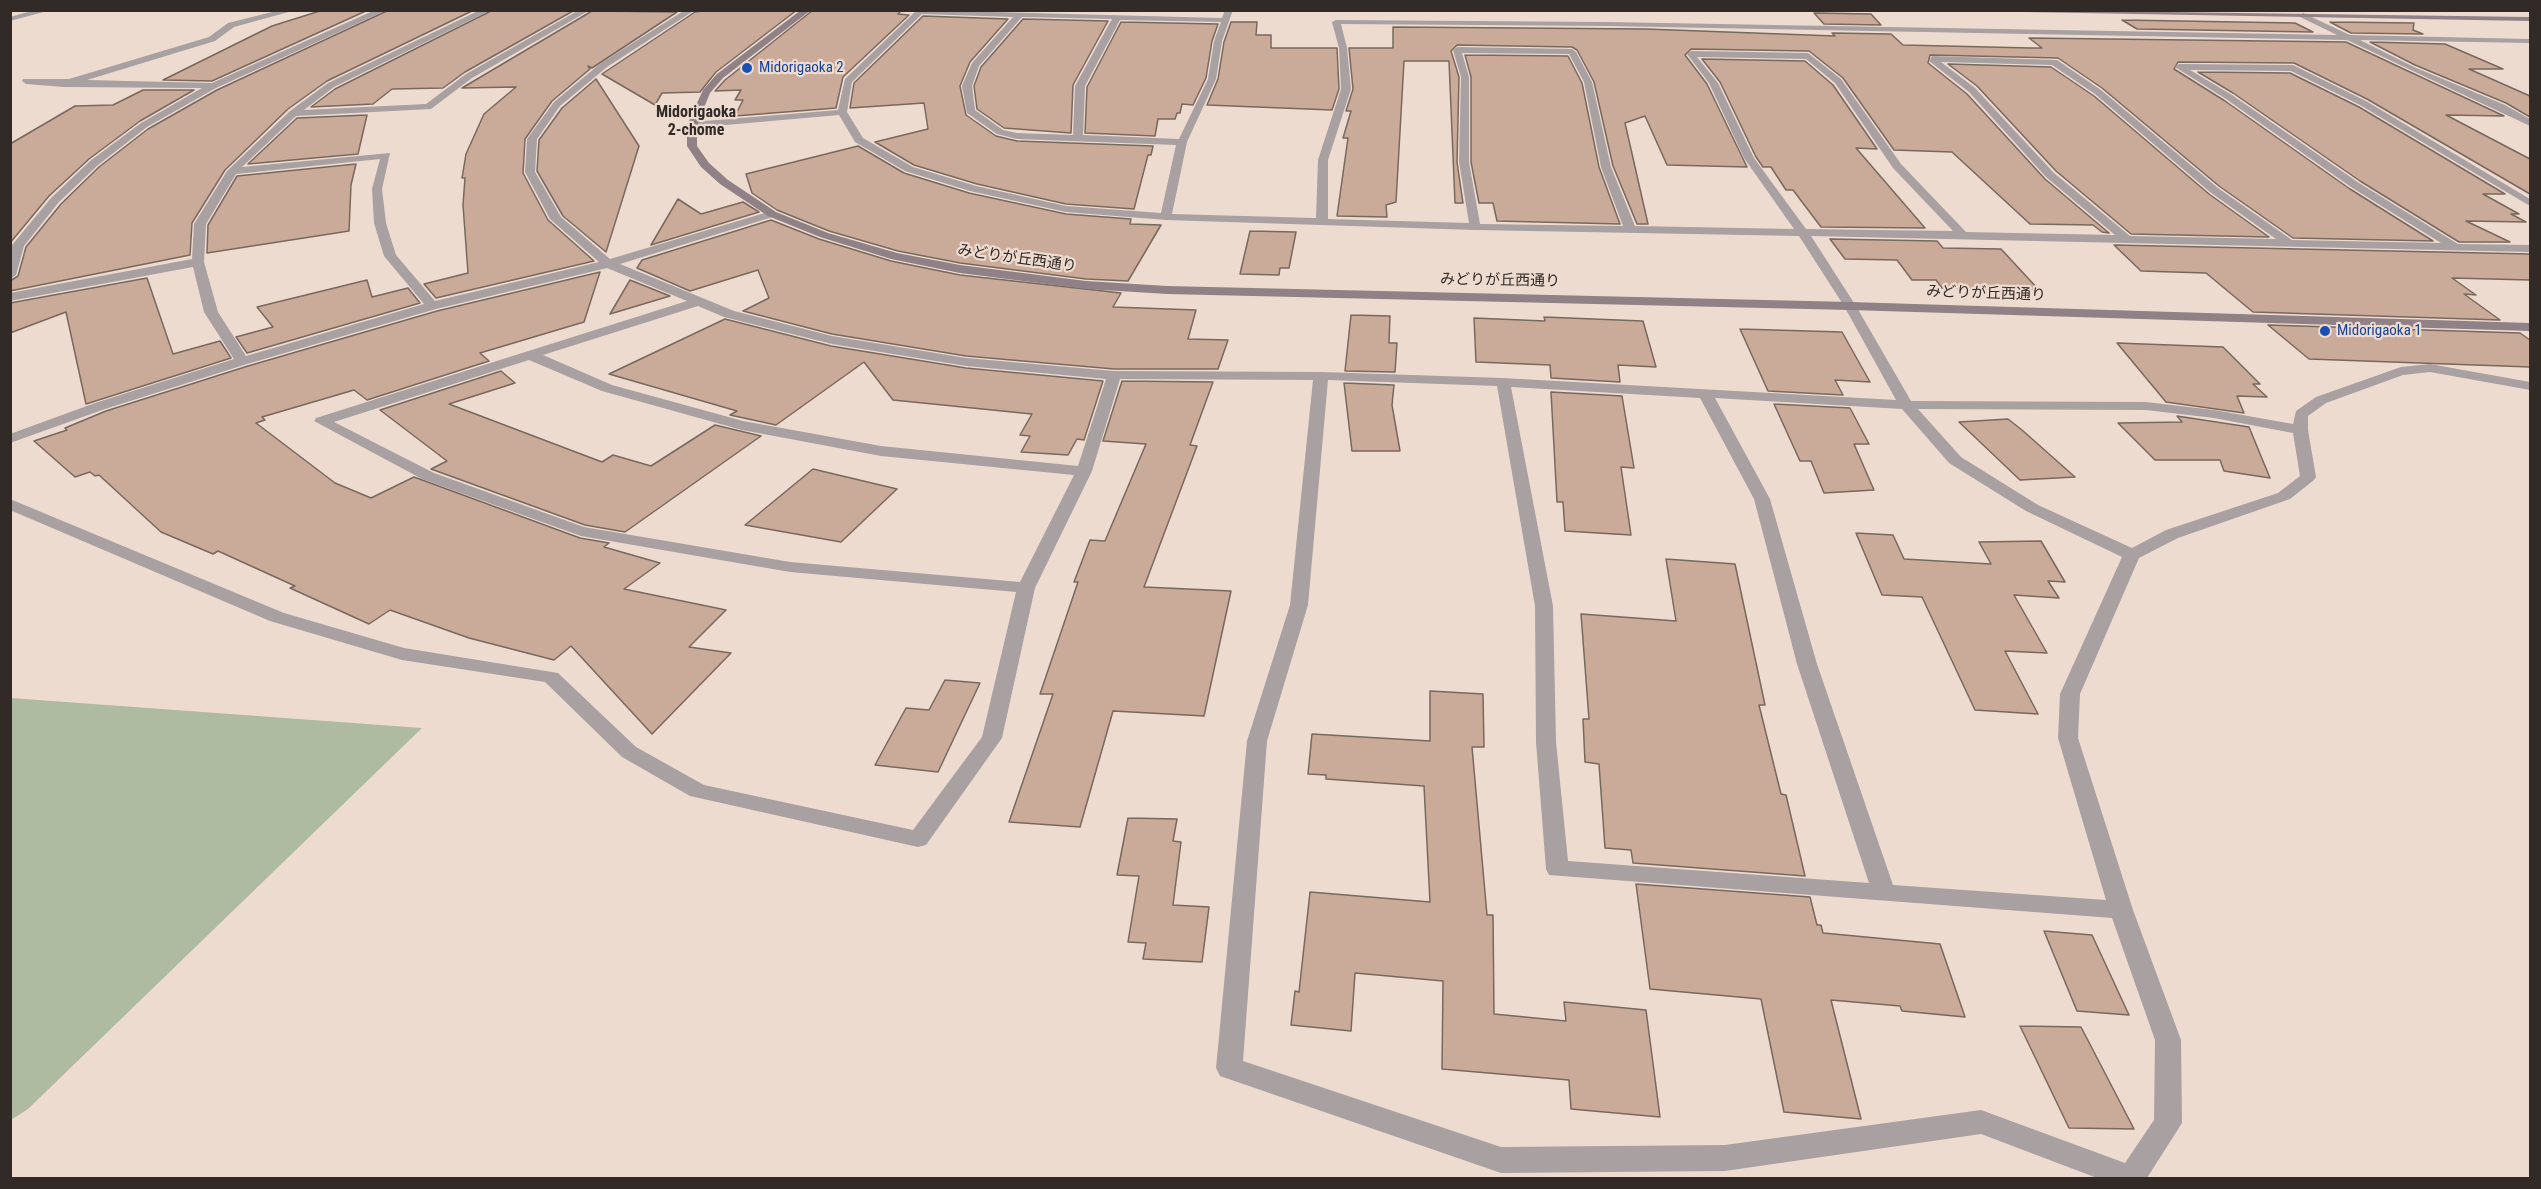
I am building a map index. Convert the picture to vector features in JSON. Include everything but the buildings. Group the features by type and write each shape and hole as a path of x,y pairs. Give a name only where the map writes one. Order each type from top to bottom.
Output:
{"street":[{"path":"10,19 46,10"},
{"path":"64,84 212,39 231,25 292,10"},
{"path":"10,275 18,244 55,200 94,163 144,125 213,86 382,10"},
{"path":"242,361 211,312 198,262 200,224 232,171 293,112 331,85 487,10"},
{"path":"293,112 428,107 469,76 586,10"},
{"path":"691,10 603,65 557,104 532,139 530,172 556,219 608,264 729,314 832,340 966,362 1114,375 1321,376 1503,382 1906,405 2146,406 2214,414 2300,430"},
{"path":"807,10 720,76 706,92 692,125 842,112"},
{"path":"2025,10 2530,19"},
{"path":"1166,217 1182,142 1212,79 1227,15 1118,16 920,12 848,81 842,112 859,140 909,169 974,189 1066,209 1166,217 1475,227 1963,235 2530,249"},
{"path":"1020,14 975,65 967,86 970,111 1000,132 1017,136 1182,142"},
{"path":"2303,15 2411,69 2502,107 2530,123"},
{"path":"1078,137 1080,86 1118,16"},
{"path":"1322,222 1323,160 1346,89 1343,48 1336,22 1618,24 2530,41"},
{"path":"1475,227 1464,162 1465,77 1457,50 1572,52 1588,82 1606,167 1631,231"},
{"path":"1963,235 1897,166 1838,81 1808,56 1691,54 1713,83 1749,158 1803,233 1850,306 1906,405 1955,460 2032,507 2132,555"},
{"path":"2127,239 2050,175 1972,90 1932,59 2054,63 2098,92 2214,190 2288,242"},
{"path":"2457,248 2355,185 2229,97 2179,67 2293,68 2363,103 2530,203"},
{"path":"26,81 64,84 213,86"},
{"name":"みどりが丘西通り","path":"692,125 692,147 705,165 772,214 824,235 895,256 1011,277 1167,290 1850,306 2530,327"},
{"path":"232,171 386,155 376,189 380,222 390,256 432,306"},
{"path":"10,439 100,406 242,361 432,306 608,264 772,214"},
{"path":"10,297 198,262"},
{"path":"698,302 321,421 428,476 581,531 790,567 1026,588"},
{"path":"530,355 607,388 742,425 881,451 1084,471"},
{"path":"1321,376 1299,605 1257,741 1229,1068 1501,1160 1725,1158 1981,1122 2131,1179 2168,1123 2168,1040 2121,910 2068,738 2070,694 2132,555 2172,534 2284,496 2308,477 2300,430 2301,414 2321,400 2401,371 2430,368 2530,386"},
{"path":"10,504 277,617 402,654 551,677 629,752 698,790 918,839 992,738 1026,588 1084,471 1114,375"},
{"path":"1503,382 1544,606 1546,742 1557,869 2121,910"},
{"path":"1705,393 1762,499 1807,664 1884,892"}],"green space":[{"path":"11,698 422,728 28,1109 11,1120"}],"place":[{"name":"Midorigaoka 2","path":"747,68"},
{"name":"Midorigaoka 1","path":"2325,331"}],"district":[{"name":"Midorigaoka 2-chome","path":"696,122"}]}
